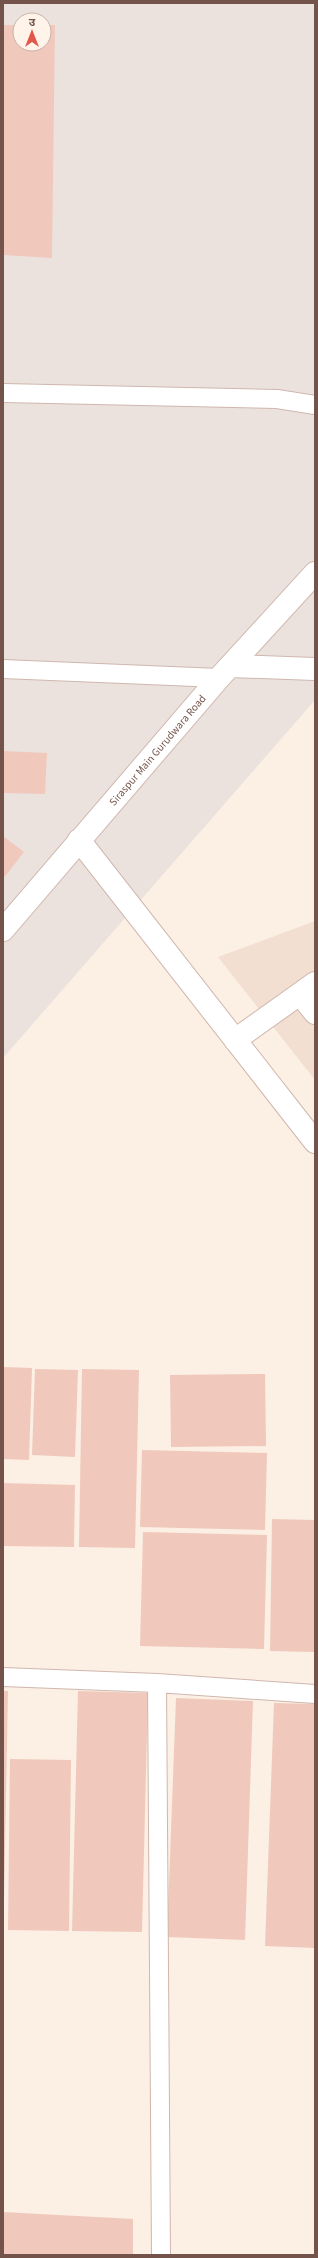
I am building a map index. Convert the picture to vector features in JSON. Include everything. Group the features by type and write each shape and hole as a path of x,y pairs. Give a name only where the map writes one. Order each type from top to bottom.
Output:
{"street":[{"name":"Siraspur Main Gurudwara Road","path":"3,930 224,672 315,573"},
{"path":"224,672 315,669"},
{"path":"79,840 315,1142"},
{"path":"236,1040 307,988 315,1013"}],"lane":[{"path":"3,393 277,399 315,405"},
{"path":"3,669 224,672"},
{"path":"3,1677 157,1684 315,1694"},
{"path":"157,1684 161,2255"}],"shaded area":[{"path":"3,3 315,3 315,700 3,1058"},
{"path":"315,921 315,1080 218,957"}],"building":[{"path":"3,25 12,25 12,52 52,52 52,25 55,25 52,258 3,255"},
{"path":"3,751 47,753 45,794 3,793"},
{"path":"3,836 24,852 3,879"},
{"path":"3,1367 32,1368 29,1460 3,1459"},
{"path":"35,1369 78,1370 75,1457 32,1455"},
{"path":"82,1369 139,1370 135,1548 79,1547"},
{"path":"265,1374 266,1446 171,1447 170,1375"},
{"path":"142,1450 267,1453 265,1530 140,1527"},
{"path":"3,1483 75,1485 74,1547 3,1546"},
{"path":"272,1519 315,1520 315,1652 270,1651"},
{"path":"143,1532 267,1535 264,1649 140,1646"},
{"path":"3,1691 8,1691 4,1902 3,1902"},
{"path":"78,1691 148,1693 142,1932 72,1931"},
{"path":"176,1698 253,1701 245,1940 167,1937"},
{"path":"274,1703 315,1704 315,1948 265,1946"},
{"path":"10,1759 71,1760 69,1931 8,1930"},
{"path":"3,2212 133,2219 133,2255 3,2255"}]}
